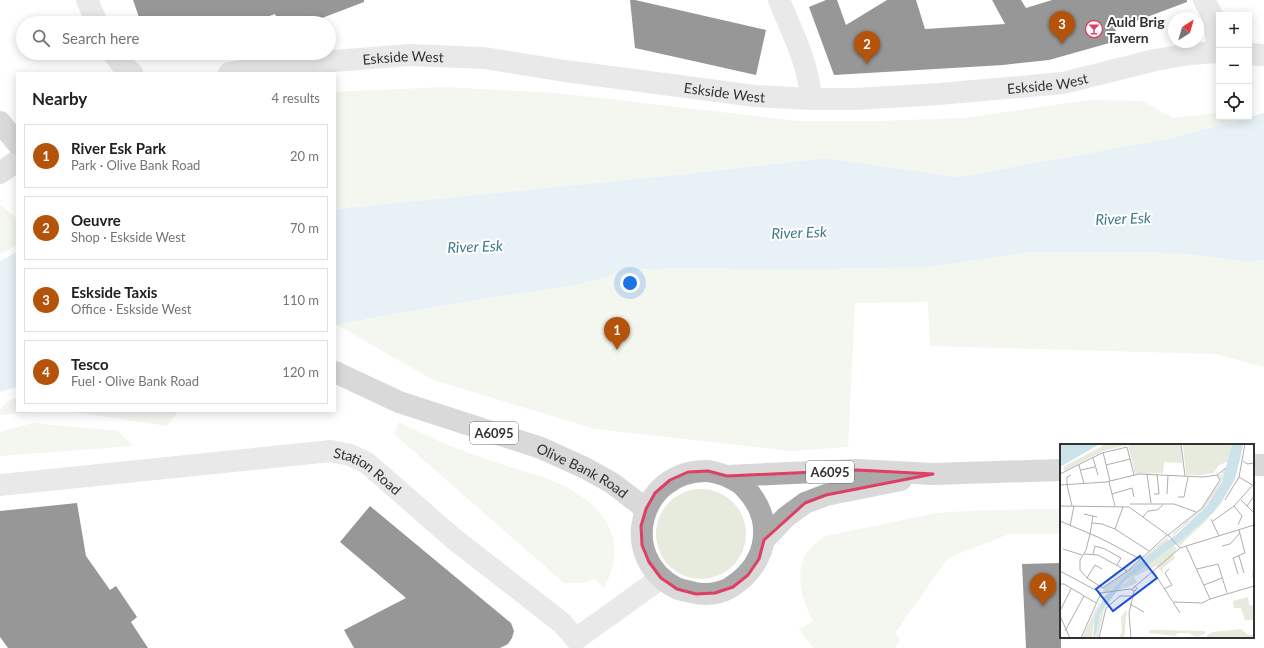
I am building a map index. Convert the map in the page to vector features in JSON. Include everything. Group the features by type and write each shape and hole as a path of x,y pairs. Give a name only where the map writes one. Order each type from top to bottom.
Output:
{"main road":[{"path":"0,122 16,142"},
{"path":"0,172 16,162"},
{"name":"Olive Bank Road","path":"336,372 399,402 541,448 585,468 612,483 646,509"},
{"name":"A6095","path":"727,476 857,470 933,474 1060,470"},
{"name":"A6095","path":"708,471 727,476 744,486 756,501 763,519 764,540 759,559 748,575 733,587 715,593 696,594 677,589 661,578 648,562 642,544 642,526 646,509 655,493 670,480 688,472 708,471"},
{"name":"A6095","path":"764,540 786,517 804,503 826,495 933,474"}],"street":[{"path":"87,0 94,16"},
{"path":"779,0 804,60 810,81 811,99"},
{"path":"1204,0 1214,19 1218,48"},
{"name":"Eskside West","path":"234,72 273,66 409,56 484,58 565,71 755,96 811,99 855,99 1063,83 1155,60 1190,54 1216,52"},
{"path":"1252,54 1264,55"},
{"path":"118,60 131,72"},
{"name":"Station Road","path":"0,485 331,451 350,455 367,463 454,538 562,624 569,644 661,578"}],"highlighted area":[{"path":"857,470 933,474 826,495 805,503 764,540 759,559 748,575 733,587 715,593 696,594 677,589 661,578 649,562 642,545 641,526 646,509 655,493 670,480 688,472 708,471 727,476"}],"shaded area":[{"path":"443,87 557,93 799,121 877,121 964,118 1089,100 1143,101 1172,118 1216,113 1216,120 1236,120 1171,138 958,177 825,158 684,174 336,209 336,92"},
{"path":"0,204 16,218 16,246 0,254"},
{"path":"1031,252 1177,253 1250,262 1264,260 1264,367 1216,354 930,346 928,302 855,303 848,447 791,451 595,429 433,380 337,325 476,300 572,286 637,270 682,268 783,270 931,267"},
{"path":"16,398 16,412 33,412 0,415 1,408 11,400"},
{"path":"76,412 177,412 167,426"},
{"path":"399,422 463,451 551,480 588,501 600,513 608,525 613,539 614,554 611,570 604,588 595,579 582,583 564,583 394,434"},
{"path":"32,423 118,431 133,446 0,456 0,432"},
{"path":"701,489 718,492 733,502 743,517 746,534 743,551 733,566 718,576 701,579 684,576 669,566 659,551 656,534 659,517 669,502 684,492"},
{"path":"1060,509 1060,534 1009,534 948,558 895,633 900,640 895,648 813,648 799,629 813,621 803,597 800,574 802,563 807,553 815,544 826,536 936,513"}],"water":[{"name":"River Esk","path":"1264,113 1264,260 1250,262 1177,253 1031,252 931,267 783,270 682,268 637,270 572,286 476,300 336,325 336,209 684,174 825,158 958,177 1171,138 1238,120 1252,120 1252,116"},
{"path":"16,253 16,387 0,392 0,261"}],"building":[{"path":"133,0 364,0 364,2 327,16 276,16 275,14 269,16 139,16"},
{"path":"630,0 766,30 756,75 635,48"},
{"path":"826,0 837,0 846,25 887,0 916,0 925,29 1005,24 992,0 1021,0 1026,8 1052,0 1187,0 1187,2 1115,29 1120,40 1049,60 1003,65 834,75 809,7"},
{"path":"77,503 86,556 110,590 116,586 137,617 131,622 148,648 8,648 0,637 0,511"},
{"path":"370,506 511,623 514,631 508,644 500,648 354,648 344,630 406,598 340,542"},
{"path":"1060,563 1061,648 1026,648 1022,564"}],"place":[{"name":"Auld Brig Tavern","path":"1094,29"},
{"name":"Eskside Taxis","path":"1062,44"},
{"name":"Oeuvre","path":"867,64"},
{"name":"River Esk Park","path":"617,350"},
{"name":"Tesco","path":"1043,606"}]}
